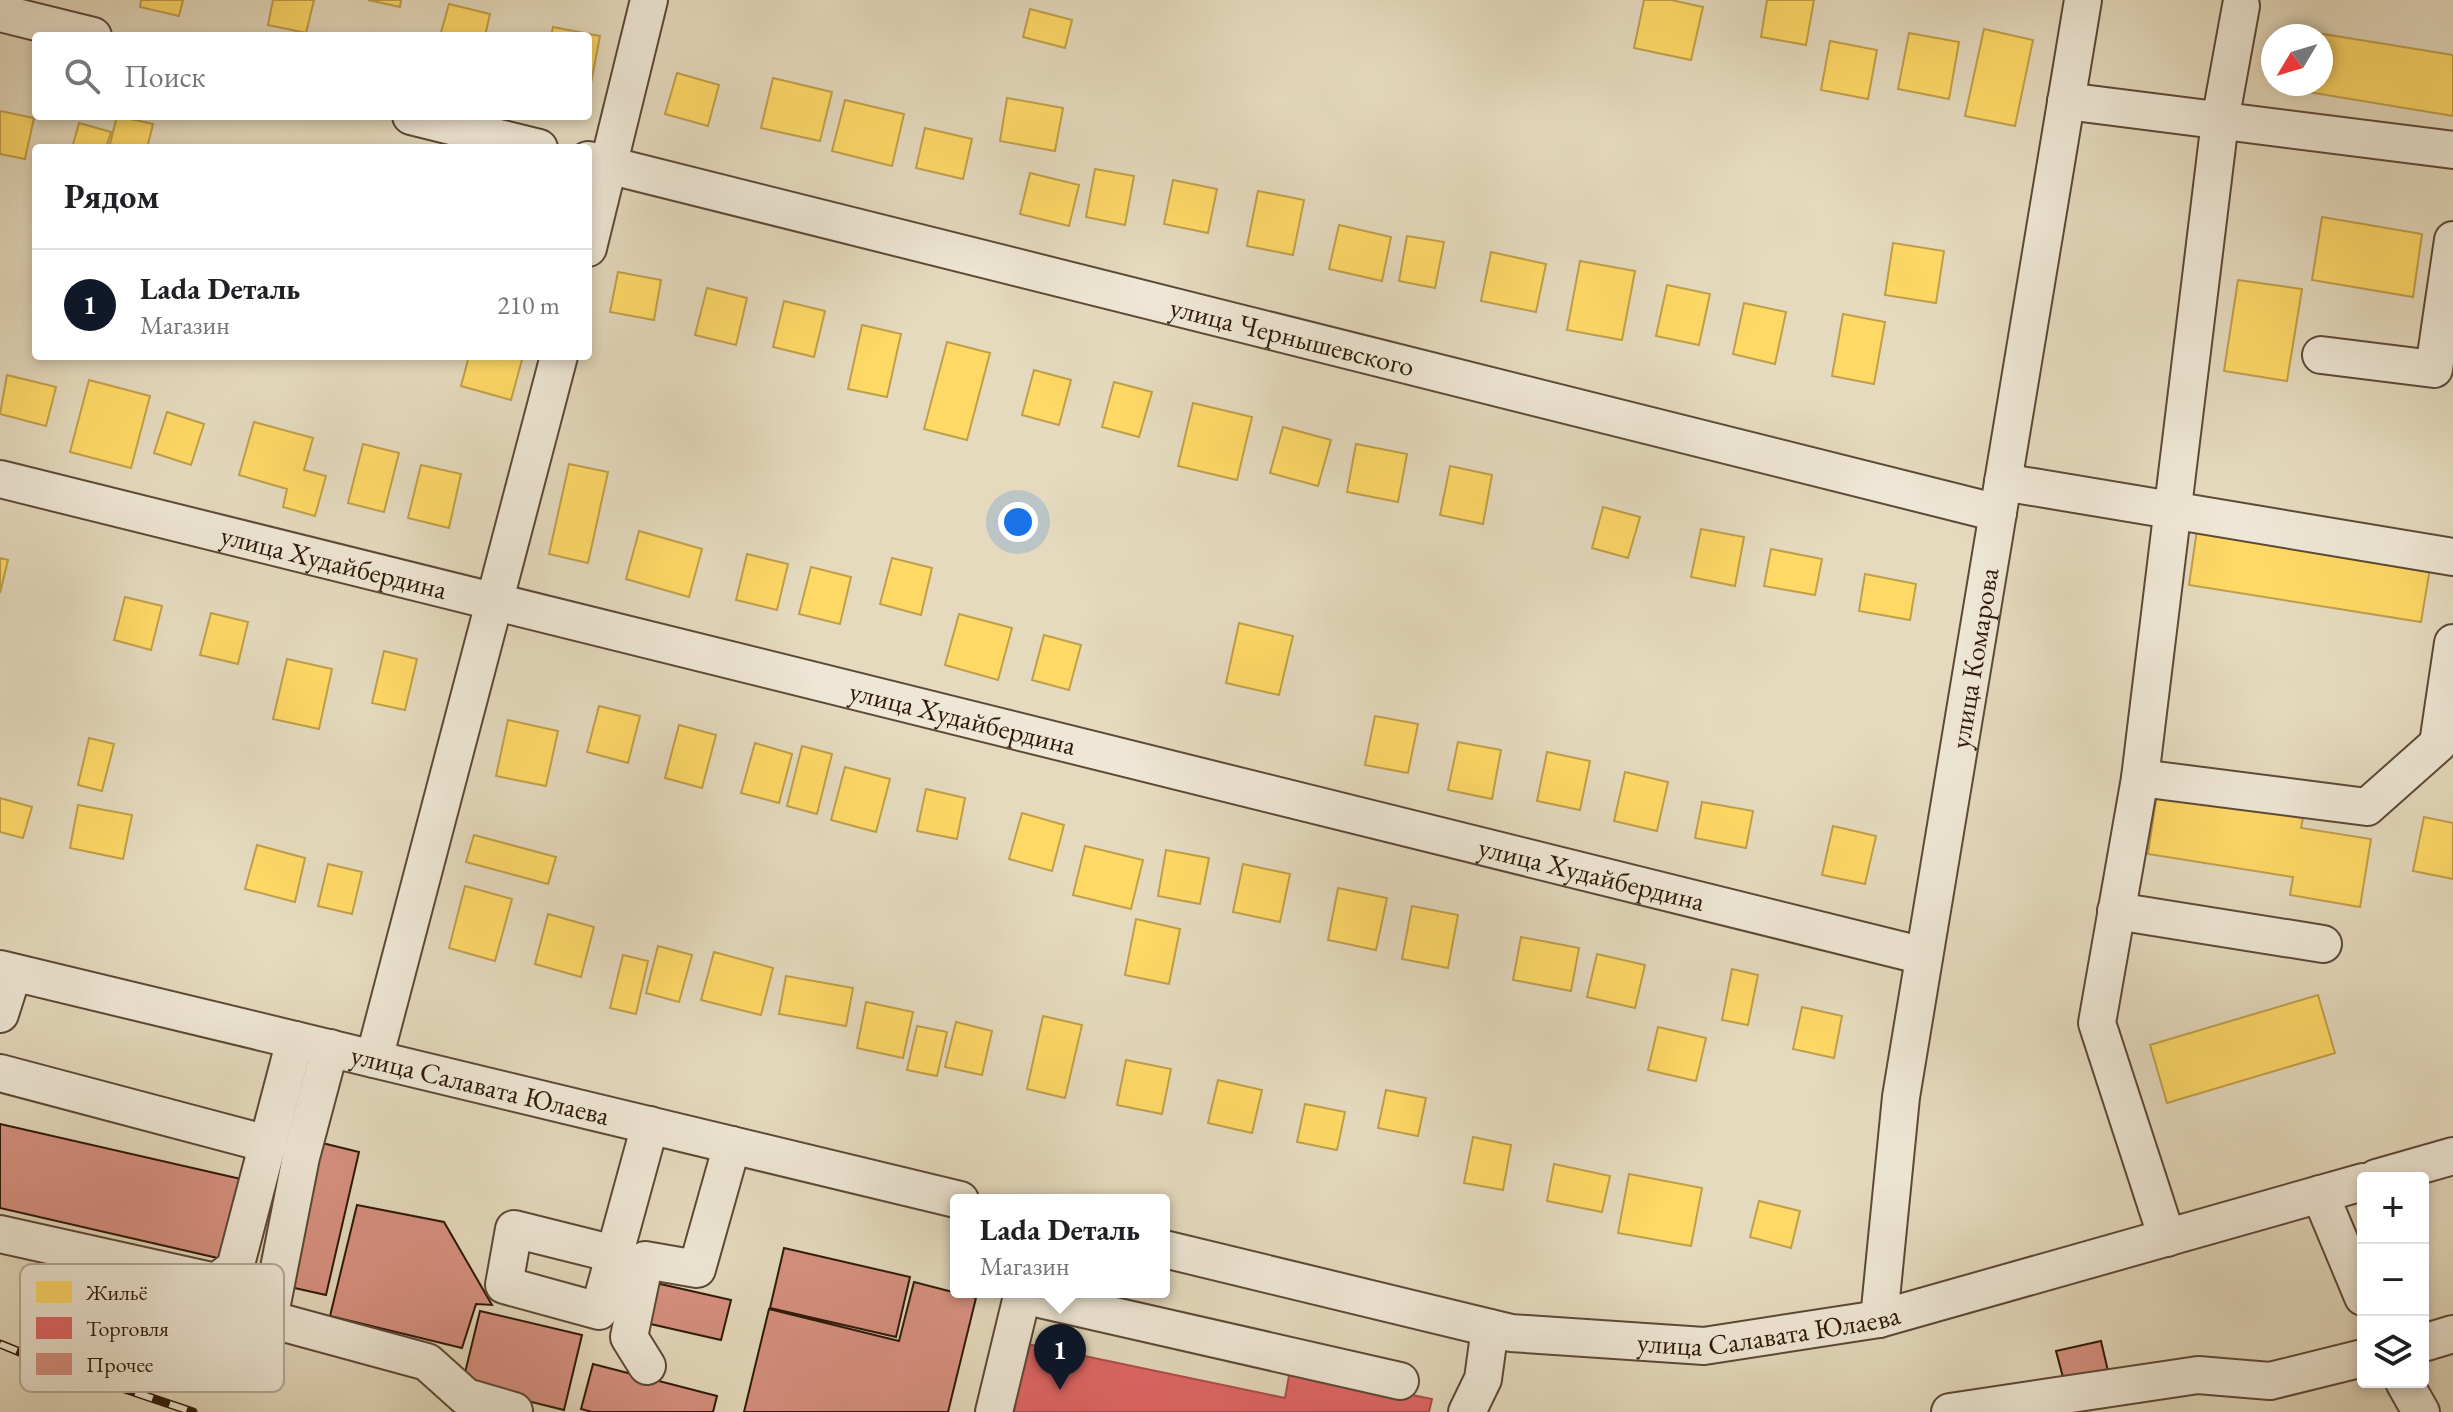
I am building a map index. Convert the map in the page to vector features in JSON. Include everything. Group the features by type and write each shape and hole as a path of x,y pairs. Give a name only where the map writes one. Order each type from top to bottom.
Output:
{"street":[{"path":"592,217 599,163 649,0"},
{"name":"улица Комарова","path":"1879,1319 1901,1097 2066,101 2072,2"},
{"path":"2167,1238 2097,1023 2140,778 2220,121 2241,6"},
{"path":"0,13 77,32"},
{"path":"2066,101 2453,150"},
{"path":"427,120 523,144"},
{"name":"улица Чернышевского","path":"599,163 2000,498 2171,510 2453,557"},
{"path":"2321,355 2434,369 2452,248"},
{"path":"374,1059 558,360"},
{"name":"улица Худайбердина","path":"0,479 1924,956"},
{"path":"2140,778 2367,807 2438,744 2448,713 2453,643"},
{"path":"2116,911 2323,944"},
{"path":"0,1014 4,972"},
{"name":"улица Салавата Юлаева","path":"4,972 950,1198"},
{"path":"236,1264 295,1040"},
{"path":"280,1264 301,1157 330,1048"},
{"path":"0,1073 268,1144"},
{"path":"614,1254 650,1125"},
{"path":"647,1366 629,1337 645,1260 697,1269 732,1145"},
{"path":"2397,1172 2453,1156"},
{"name":"улица Салавата Юлаева","path":"1170,1250 1511,1333 1704,1346 1879,1319 2357,1184"},
{"path":"2320,1194 2357,1283"},
{"path":"0,1234 135,1264"},
{"path":"994,1412 1022,1298"},
{"path":"1044,1298 1400,1381"},
{"path":"284,1323 427,1362 466,1397 514,1411"},
{"path":"1467,1412 1483,1379 1490,1328"},
{"path":"2429,1341 2453,1334"},
{"path":"1950,1412 2198,1375 2270,1381 2357,1359"},
{"path":"2407,1388 2421,1412"}],"building: Жильё":[{"path":"141,0 183,0 179,16 140,7"},
{"path":"273,0 314,0 306,32 268,25"},
{"path":"368,0 401,0 400,7"},
{"path":"1644,0 1671,0 1703,7 1691,60 1634,48"},
{"path":"1767,0 1814,0 1806,45 1761,37"},
{"path":"449,4 490,14 486,32 441,32"},
{"path":"1030,9 1072,20 1065,48 1023,37"},
{"path":"553,27 579,32 552,32"},
{"path":"1984,29 2033,40 2015,126 1965,116"},
{"path":"1909,33 1959,42 1949,99 1898,89"},
{"path":"592,34 600,36 592,78"},
{"path":"2333,36 2453,55 2453,116 2332,96"},
{"path":"1830,41 1877,50 1868,99 1821,90"},
{"path":"677,73 719,85 708,126 665,114"},
{"path":"773,78 832,92 820,141 761,128"},
{"path":"1007,98 1063,108 1055,151 1000,141"},
{"path":"845,100 904,114 892,166 832,151"},
{"path":"0,111 32,118 25,159 0,154"},
{"path":"116,120 153,124 148,144 110,144"},
{"path":"79,123 111,132 107,144 73,144"},
{"path":"925,128 972,139 963,179 916,168"},
{"path":"1095,169 1134,176 1125,225 1086,217"},
{"path":"1030,173 1079,185 1069,226 1020,214"},
{"path":"1173,180 1217,189 1208,233 1164,224"},
{"path":"1258,191 1304,200 1293,255 1247,246"},
{"path":"2322,217 2422,234 2413,297 2312,280"},
{"path":"1339,225 1391,237 1382,281 1329,269"},
{"path":"1407,236 1444,242 1435,288 1399,281"},
{"path":"1893,243 1944,251 1936,303 1885,295"},
{"path":"1491,252 1546,264 1536,312 1481,301"},
{"path":"1580,261 1635,271 1622,340 1567,330"},
{"path":"618,272 661,280 654,320 610,312"},
{"path":"2238,280 2302,289 2287,381 2224,371"},
{"path":"1667,285 1710,294 1699,345 1656,336"},
{"path":"707,288 747,298 736,345 695,335"},
{"path":"784,301 825,311 814,357 773,347"},
{"path":"1744,303 1786,312 1775,364 1733,354"},
{"path":"1843,314 1885,322 1874,384 1832,376"},
{"path":"862,325 901,334 887,397 848,389"},
{"path":"947,342 990,353 967,440 924,429"},
{"path":"468,360 522,360 511,400 461,386"},
{"path":"1034,370 1071,380 1059,425 1022,415"},
{"path":"7,375 56,387 46,426 0,414"},
{"path":"89,380 150,396 131,468 70,452"},
{"path":"1114,382 1152,392 1139,437 1102,427"},
{"path":"1193,403 1252,417 1237,480 1178,466"},
{"path":"167,412 204,424 191,465 154,453"},
{"path":"254,422 313,438 304,470 326,476 315,516 283,507 287,489 239,475"},
{"path":"1283,427 1331,440 1318,486 1270,473"},
{"path":"363,444 399,453 384,512 348,503"},
{"path":"1356,444 1407,454 1398,502 1347,492"},
{"path":"569,464 608,472 588,563 549,554"},
{"path":"421,465 461,474 449,528 408,518"},
{"path":"1450,466 1492,475 1483,524 1440,515"},
{"path":"1603,507 1640,517 1628,558 1592,548"},
{"path":"1701,529 1744,537 1735,586 1691,577"},
{"path":"2197,530 2430,568 2421,622 2189,585"},
{"path":"639,531 702,549 689,597 626,579"},
{"path":"1771,549 1822,559 1815,595 1764,586"},
{"path":"747,554 788,564 777,610 736,600"},
{"path":"0,558 8,560 0,593"},
{"path":"892,558 932,568 921,615 880,604"},
{"path":"811,567 851,577 840,624 799,614"},
{"path":"1865,574 1916,584 1910,620 1859,611"},
{"path":"125,597 162,606 151,650 114,640"},
{"path":"211,613 248,622 238,664 200,655"},
{"path":"959,614 1012,628 998,680 945,665"},
{"path":"1239,623 1293,636 1279,695 1226,683"},
{"path":"1044,635 1081,645 1069,690 1032,680"},
{"path":"384,651 417,659 405,710 372,703"},
{"path":"287,659 332,669 319,729 273,719"},
{"path":"599,706 640,716 628,763 587,752"},
{"path":"1375,716 1418,724 1408,773 1365,765"},
{"path":"508,720 558,731 546,786 496,776"},
{"path":"679,725 716,735 702,788 665,778"},
{"path":"89,738 114,744 102,791 78,785"},
{"path":"1458,742 1501,750 1492,799 1448,790"},
{"path":"755,743 792,754 779,803 741,793"},
{"path":"802,746 832,754 817,814 787,806"},
{"path":"1547,752 1590,761 1580,810 1537,801"},
{"path":"845,767 890,779 876,832 831,820"},
{"path":"1625,772 1668,782 1657,831 1614,821"},
{"path":"926,789 965,798 957,839 917,831"},
{"path":"2157,794 2303,818 2301,828 2371,839 2360,907 2290,895 2293,877 2148,854"},
{"path":"0,798 32,807 23,838 0,832"},
{"path":"1702,802 1753,811 1746,848 1695,838"},
{"path":"78,805 132,815 123,859 70,848"},
{"path":"1022,813 1064,825 1052,871 1009,859"},
{"path":"2424,817 2453,823 2453,879 2413,871"},
{"path":"1833,826 1876,836 1865,884 1822,875"},
{"path":"474,835 556,857 548,884 466,862"},
{"path":"257,845 305,858 295,902 245,889"},
{"path":"1085,846 1143,860 1131,909 1073,895"},
{"path":"1166,850 1209,858 1200,904 1158,896"},
{"path":"328,864 362,872 352,914 318,906"},
{"path":"1243,864 1290,874 1280,922 1233,912"},
{"path":"465,886 512,899 495,961 449,948"},
{"path":"1338,888 1387,898 1376,950 1328,940"},
{"path":"1412,906 1458,915 1448,968 1402,959"},
{"path":"548,914 594,927 581,977 535,964"},
{"path":"1136,919 1180,929 1169,984 1125,975"},
{"path":"1521,937 1579,948 1571,991 1513,980"},
{"path":"658,946 692,955 679,1002 646,993"},
{"path":"714,952 773,968 761,1015 701,1000"},
{"path":"1597,954 1645,965 1635,1008 1587,997"},
{"path":"623,955 648,961 636,1014 610,1008"},
{"path":"1732,969 1758,975 1748,1025 1722,1020"},
{"path":"786,976 853,988 846,1026 779,1014"},
{"path":"2318,995 2335,1053 2167,1103 2150,1045"},
{"path":"866,1002 913,1012 903,1058 857,1048"},
{"path":"1802,1007 1842,1016 1834,1058 1793,1049"},
{"path":"1043,1016 1082,1025 1065,1098 1027,1089"},
{"path":"956,1022 992,1031 982,1075 945,1067"},
{"path":"917,1026 947,1032 937,1076 907,1070"},
{"path":"1658,1027 1706,1038 1696,1081 1648,1070"},
{"path":"1126,1060 1171,1069 1162,1114 1117,1105"},
{"path":"1218,1080 1262,1090 1252,1133 1208,1123"},
{"path":"1386,1090 1426,1098 1418,1136 1378,1128"},
{"path":"1305,1104 1345,1112 1337,1150 1297,1142"},
{"path":"1473,1137 1511,1145 1503,1190 1464,1183"},
{"path":"1554,1164 1610,1176 1602,1212 1547,1201"},
{"path":"1629,1174 1702,1188 1691,1246 1618,1233"},
{"path":"1759,1201 1800,1211 1791,1248 1750,1237"}],"building: Торговля":[{"path":"1027,1344 1285,1398 1290,1370 1432,1399 1429,1412 1014,1412"}],"building: Прочее":[{"path":"0,1124 241,1179 222,1259 0,1208"},
{"path":"314,1141 359,1152 326,1295 284,1286 284,1272"},
{"path":"357,1205 444,1222 492,1305 476,1304 462,1348 330,1316"},
{"path":"784,1248 910,1277 896,1337 770,1308"},
{"path":"914,1282 950,1291 950,1298 976,1298 948,1412 744,1412 769,1309 899,1341"},
{"path":"656,1283 731,1300 721,1340 646,1323"},
{"path":"480,1311 582,1335 564,1410 462,1385"},
{"path":"2101,1341 2108,1371 2064,1381 2056,1351"},
{"path":"593,1364 717,1396 713,1412 592,1412 581,1409"}],"railway":[{"path":"0,1344 20,1352"},
{"path":"134,1392 193,1412"}],"place":[{"name":"Lada Dеталь","path":"1060,1390"}]}
